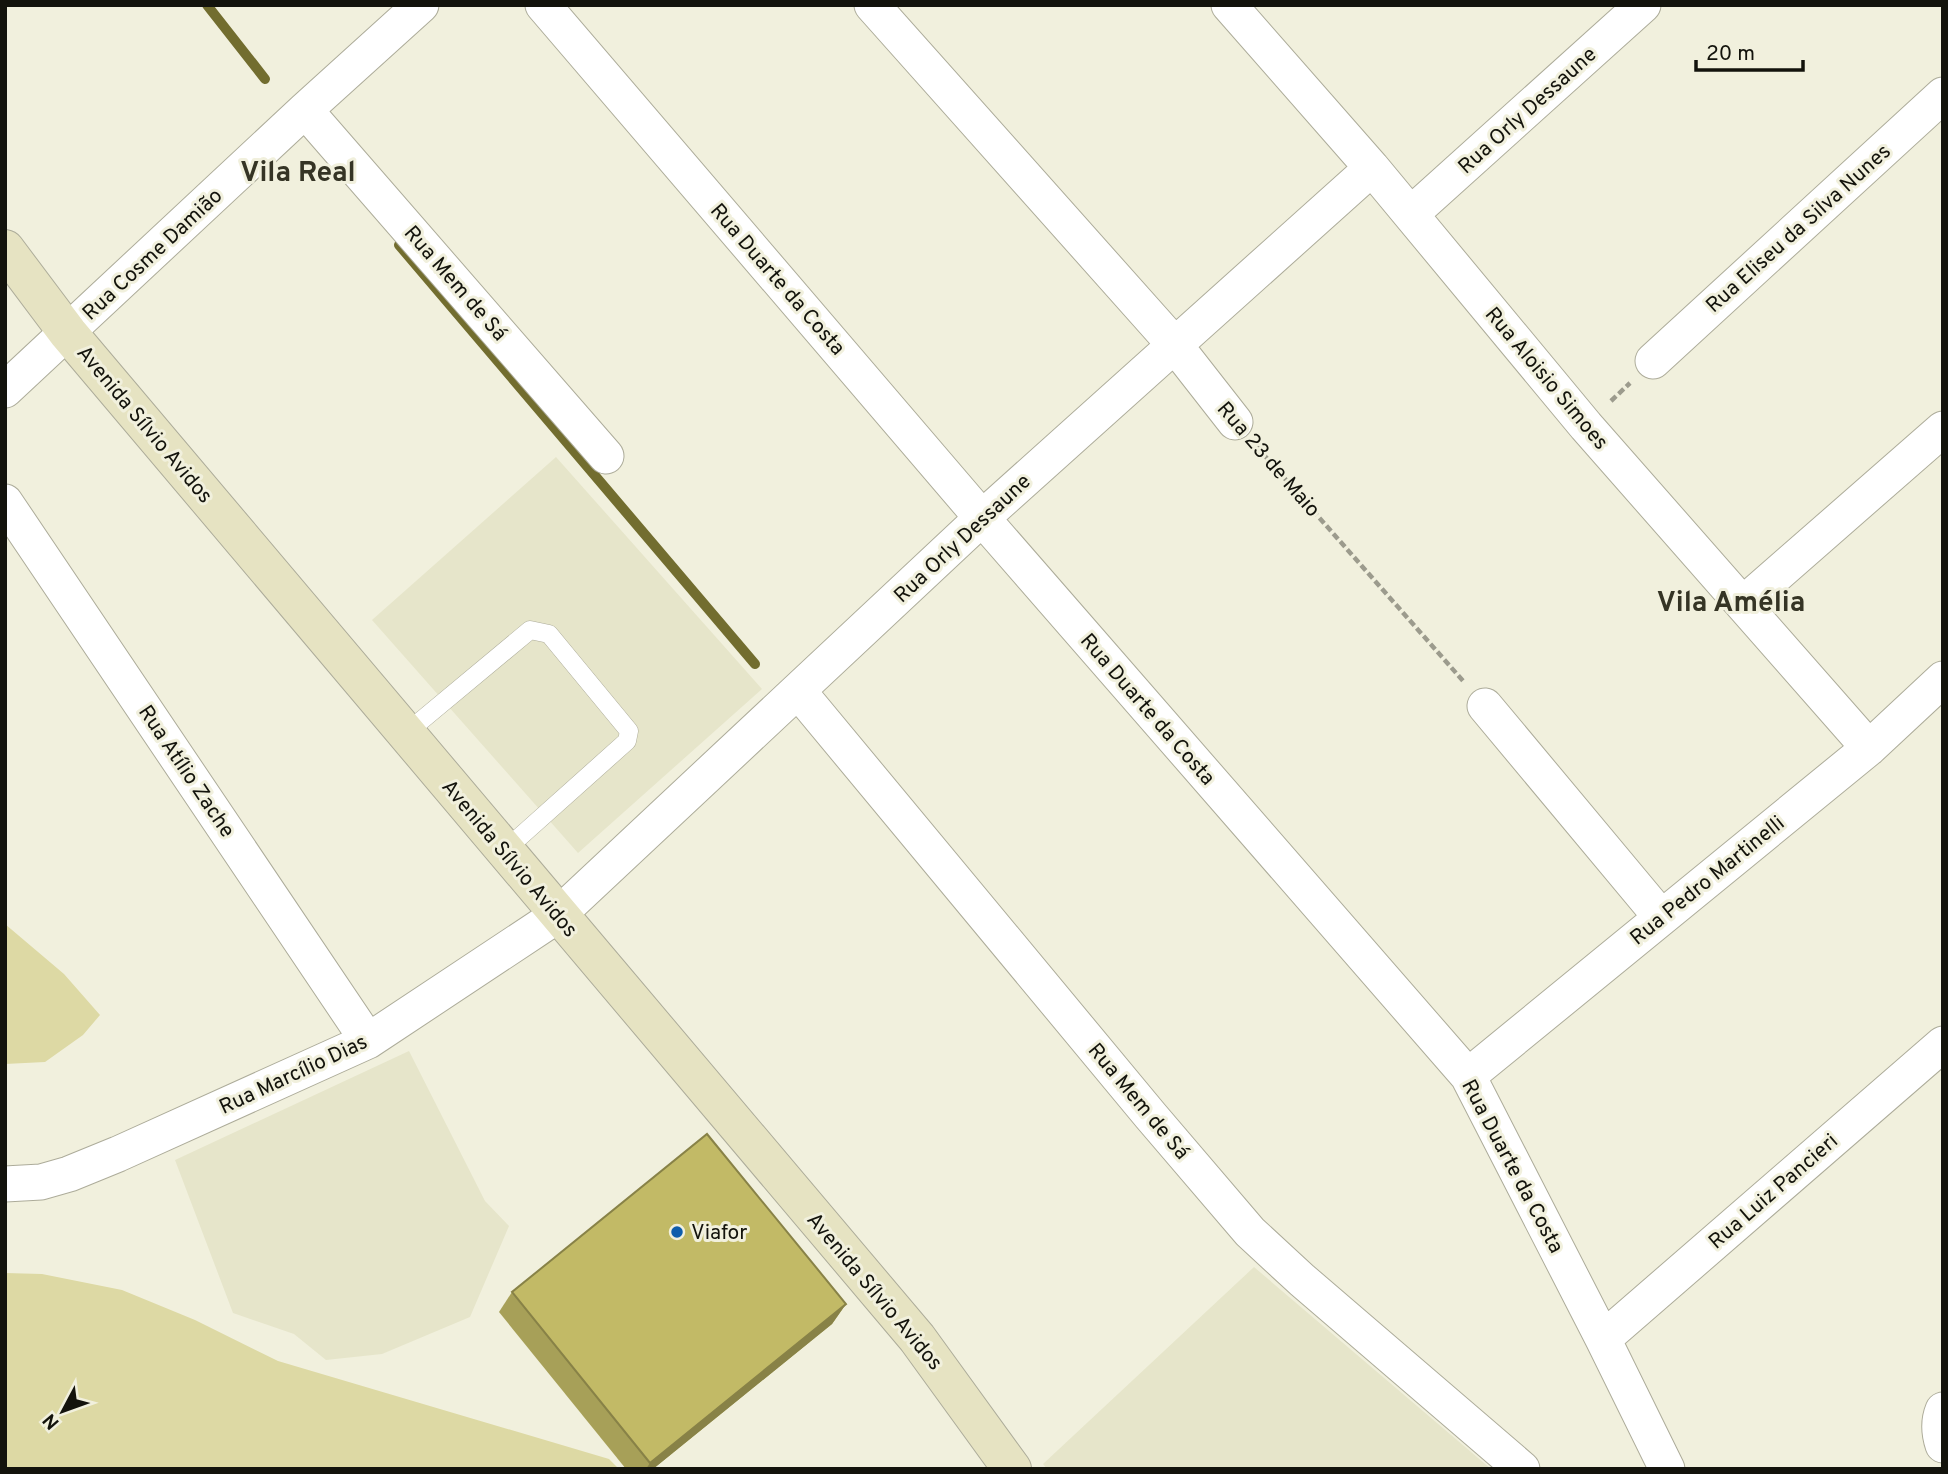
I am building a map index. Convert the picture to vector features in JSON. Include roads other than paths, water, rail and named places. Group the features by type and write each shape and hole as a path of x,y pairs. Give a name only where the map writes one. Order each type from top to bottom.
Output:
{"main road":[{"name":"Avenida Sílvio Avidos","path":"5,249 68,333 917,1338 1012,1469"}],"street":[{"name":"Rua Cosme Damião","path":"68,333 421,5"},
{"name":"Rua Duarte da Costa","path":"543,5 982,517 1468,1076 1667,1469"},
{"name":"Rua 23 de Maio","path":"872,5 1174,344 1235,422"},
{"name":"Rua Aloisio Simoes","path":"1229,5 1372,168 1586,426 1869,748"},
{"name":"Rua Orly Dessaune","path":"1410,214 1643,5"},
{"name":"Rua Eliseu da Silva Nunes","path":"1653,360 1943,95"},
{"name":"Rua Mem de Sá","path":"305,110 606,456"},
{"name":"Rua Orly Dessaune","path":"558,915 799,692 982,517 1372,168"},
{"path":"5,390 68,333"},
{"path":"1743,604 1943,429"},
{"name":"Rua Atílio Zache","path":"5,502 368,1041"},
{"name":"Rua Pedro Martinelli","path":"1468,1076 1869,748 1943,679"},
{"name":"Rua Mem de Sá","path":"799,692 1250,1232 1522,1469"},
{"path":"1485,706 1661,917"},
{"name":"Rua Marcílio Dias","path":"5,1184 41,1182 69,1174 368,1041 558,915"},
{"name":"Rua Luiz Pancieri","path":"1603,1339 1943,1044"},
{"path":"1943,1410 1939,1436 1943,1445"}],"lane":[{"path":"405,734 530,630 549,634 629,731 627,741 504,851"}],"waterway":[{"path":"207,5 265,79"},
{"path":"399,245 755,664"}],"place":[{"name":"Viafor","path":"677,1232"}],"district":[{"name":"Vila Real","path":"298,171"},
{"name":"Vila Amélia","path":"1731,601"}]}
